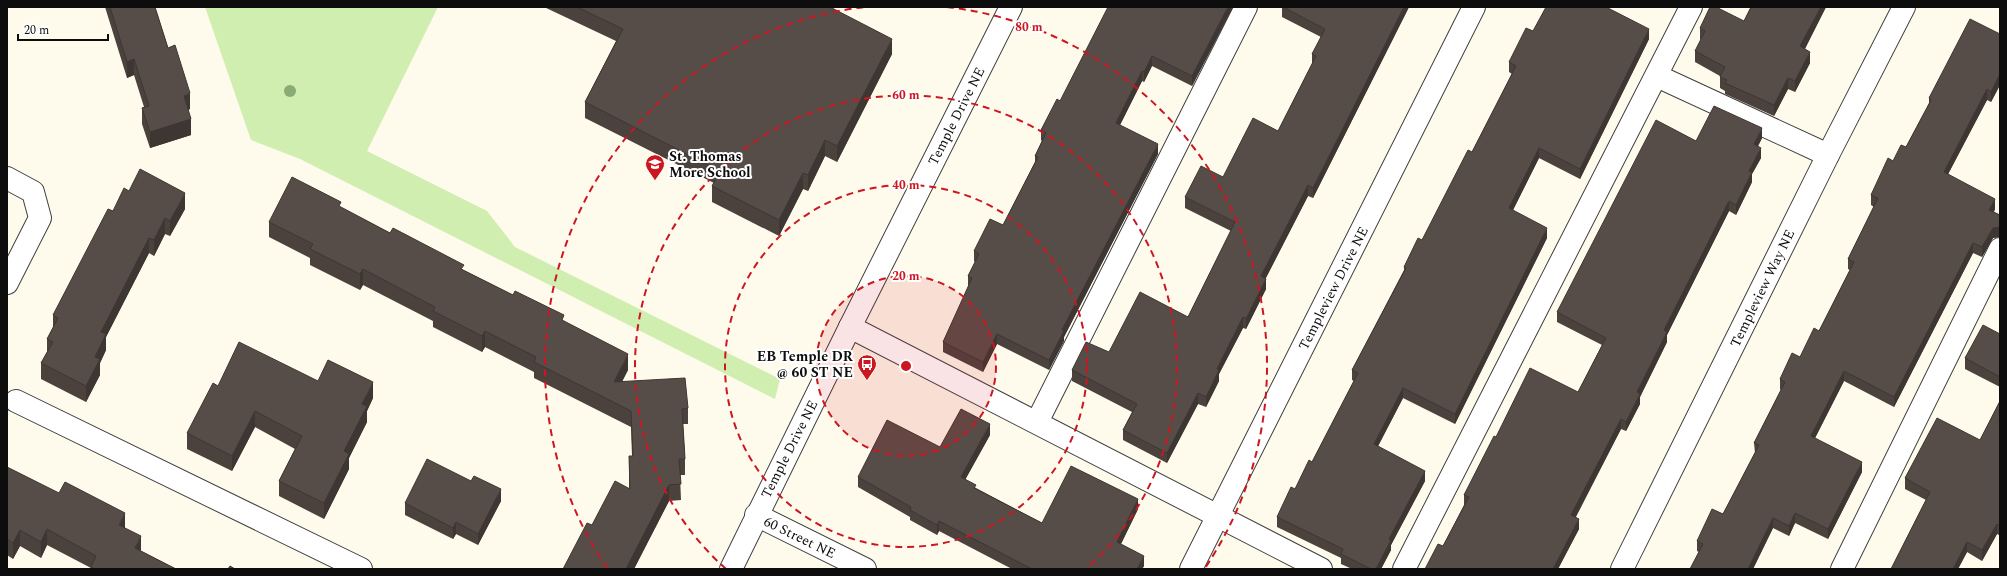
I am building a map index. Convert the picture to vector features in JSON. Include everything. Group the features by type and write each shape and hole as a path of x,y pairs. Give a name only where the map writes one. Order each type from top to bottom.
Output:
{"street":[{"name":"Temple Drive NE","path":"731,569 756,515 1011,7"},
{"path":"1037,422 1246,7"},
{"name":"Templeview Drive NE","path":"1191,569 1474,7"},
{"path":"1404,569 1691,7"},
{"name":"Templeview Way NE","path":"1622,569 1828,155 1904,7"},
{"path":"1657,76 1828,155"},
{"path":"7,178 33,192 40,218 7,283"},
{"path":"1842,569 2000,249"},
{"path":"850,327 1219,515 1321,569"},
{"path":"16,401 361,569"},
{"name":"60 Street NE","path":"756,515 865,569"}],"green space":[{"path":"205,7 438,7 367,151 487,211 515,247 780,379 775,399 300,159 251,140"}],"building":[{"path":"110,7 155,7 168,48 175,45 190,93 184,96 191,119 150,132 142,108 149,106 134,59 127,62"},
{"path":"577,7 830,7 892,39 837,146 825,140 808,175 803,173 779,220 712,186 720,171 585,102 623,29"},
{"path":"1108,7 1228,7 1192,76 1152,56 1144,72 1142,71 1116,123 1158,144 1062,330 1064,331 1049,360 997,334 983,362 943,342 972,278 968,276 979,254 974,251 990,219 1003,225 1038,157 1035,156 1046,133 1041,130 1057,99 1060,101"},
{"path":"1283,7 1404,7 1313,188 1308,185 1261,276 1266,279 1246,319 1243,317 1217,369 1219,370 1206,397 1198,393 1167,453 1123,430 1137,404 1072,370 1086,342 1109,352 1140,292 1188,317 1235,222 1185,197 1201,166 1223,177 1253,118 1278,131 1316,56 1312,54 1325,29"},
{"path":"1546,7 1606,7 1649,29 1580,169 1539,148 1509,208 1547,228 1455,414 1403,388 1374,444 1425,471 1389,539 1391,540 1376,569 1371,569 1341,554 1343,549 1277,517 1291,487 1295,489 1309,460 1312,462 1358,373 1352,370 1406,268 1404,267 1418,238 1422,240 1468,150 1472,152 1516,66 1509,62 1526,28 1533,31"},
{"path":"1710,7 1716,7 1744,21 1751,7 1821,7 1800,46 1810,52 1795,81 1788,78 1774,105 1725,83 1727,80 1720,77 1725,67 1695,51 1705,31 1700,28"},
{"path":"1970,19 2000,34 2000,74 1991,92 1987,89 1944,172 1995,199 1989,210 2000,215 2000,227 1993,228 1982,247 1973,243 1894,397 1844,371 1811,436 1862,462 1828,529 1795,513 1789,526 1773,518 1748,569 1690,569 1703,544 1697,541 1712,509 1723,514 1759,445 1754,443 1785,382 1780,379 1792,353 1800,357 1814,328 1819,331 1854,262 1848,259 1878,198 1871,195 1888,158 1893,161 1901,145 1906,147 1931,100 1929,98"},
{"path":"1714,106 1762,128 1754,144 1761,148 1749,171 1752,172 1736,205 1729,201 1664,330 1667,332 1637,392 1640,394 1626,422 1621,419 1571,515 1579,519 1553,569 1425,569 1438,544 1443,546 1469,497 1464,495 1494,436 1496,437 1530,368 1578,392 1606,338 1557,312 1656,120 1696,141"},
{"path":"140,169 185,193 170,221 165,218 154,240 149,238 101,332 106,334 95,357 100,359 86,386 41,363 53,342 47,339 58,318 53,315 108,209 113,211 124,188 129,191"},
{"path":"292,177 341,202 339,206 390,233 393,228 464,265 461,269 513,295 515,291 564,315 562,320 628,354 614,382 685,378 688,408 682,409 685,459 679,459 681,484 669,485 626,569 563,569 587,523 592,525 615,481 630,489 629,456 633,456 631,411 534,362 536,357 485,331 482,336 433,311 435,307 363,269 360,274 310,249 313,244 269,222"},
{"path":"1983,325 2000,334 2000,377 1965,358"},
{"path":"239,342 318,381 328,360 373,382 362,404 367,406 344,451 349,454 324,503 279,481 302,436 255,411 232,456 187,433 213,383 218,386"},
{"path":"2000,401 1999,525 1997,524 1982,550 1967,542 1953,569 1891,569 1930,492 1905,478 1937,418 1980,440"},
{"path":"961,409 990,424 961,477 976,485 974,488 1042,523 1071,466 1138,499 1117,542 1144,556 1137,569 1032,569 939,521 937,525 910,510 911,507 858,477 887,420 940,447"},
{"path":"427,459 471,481 474,476 501,489 478,534 456,522 453,528 405,503"},
{"path":"7,467 59,493 65,482 125,513 119,525 141,536 135,548 176,569 95,569 91,567 96,556 47,529 41,542 20,530 13,543 7,539"},
{"path":"230,566 235,569 228,569"}],"place":[{"name":"St. Thomas More School","path":"655,181"},
{"name":"EB Temple DR @ 60 ST NE","path":"867,381"}]}
